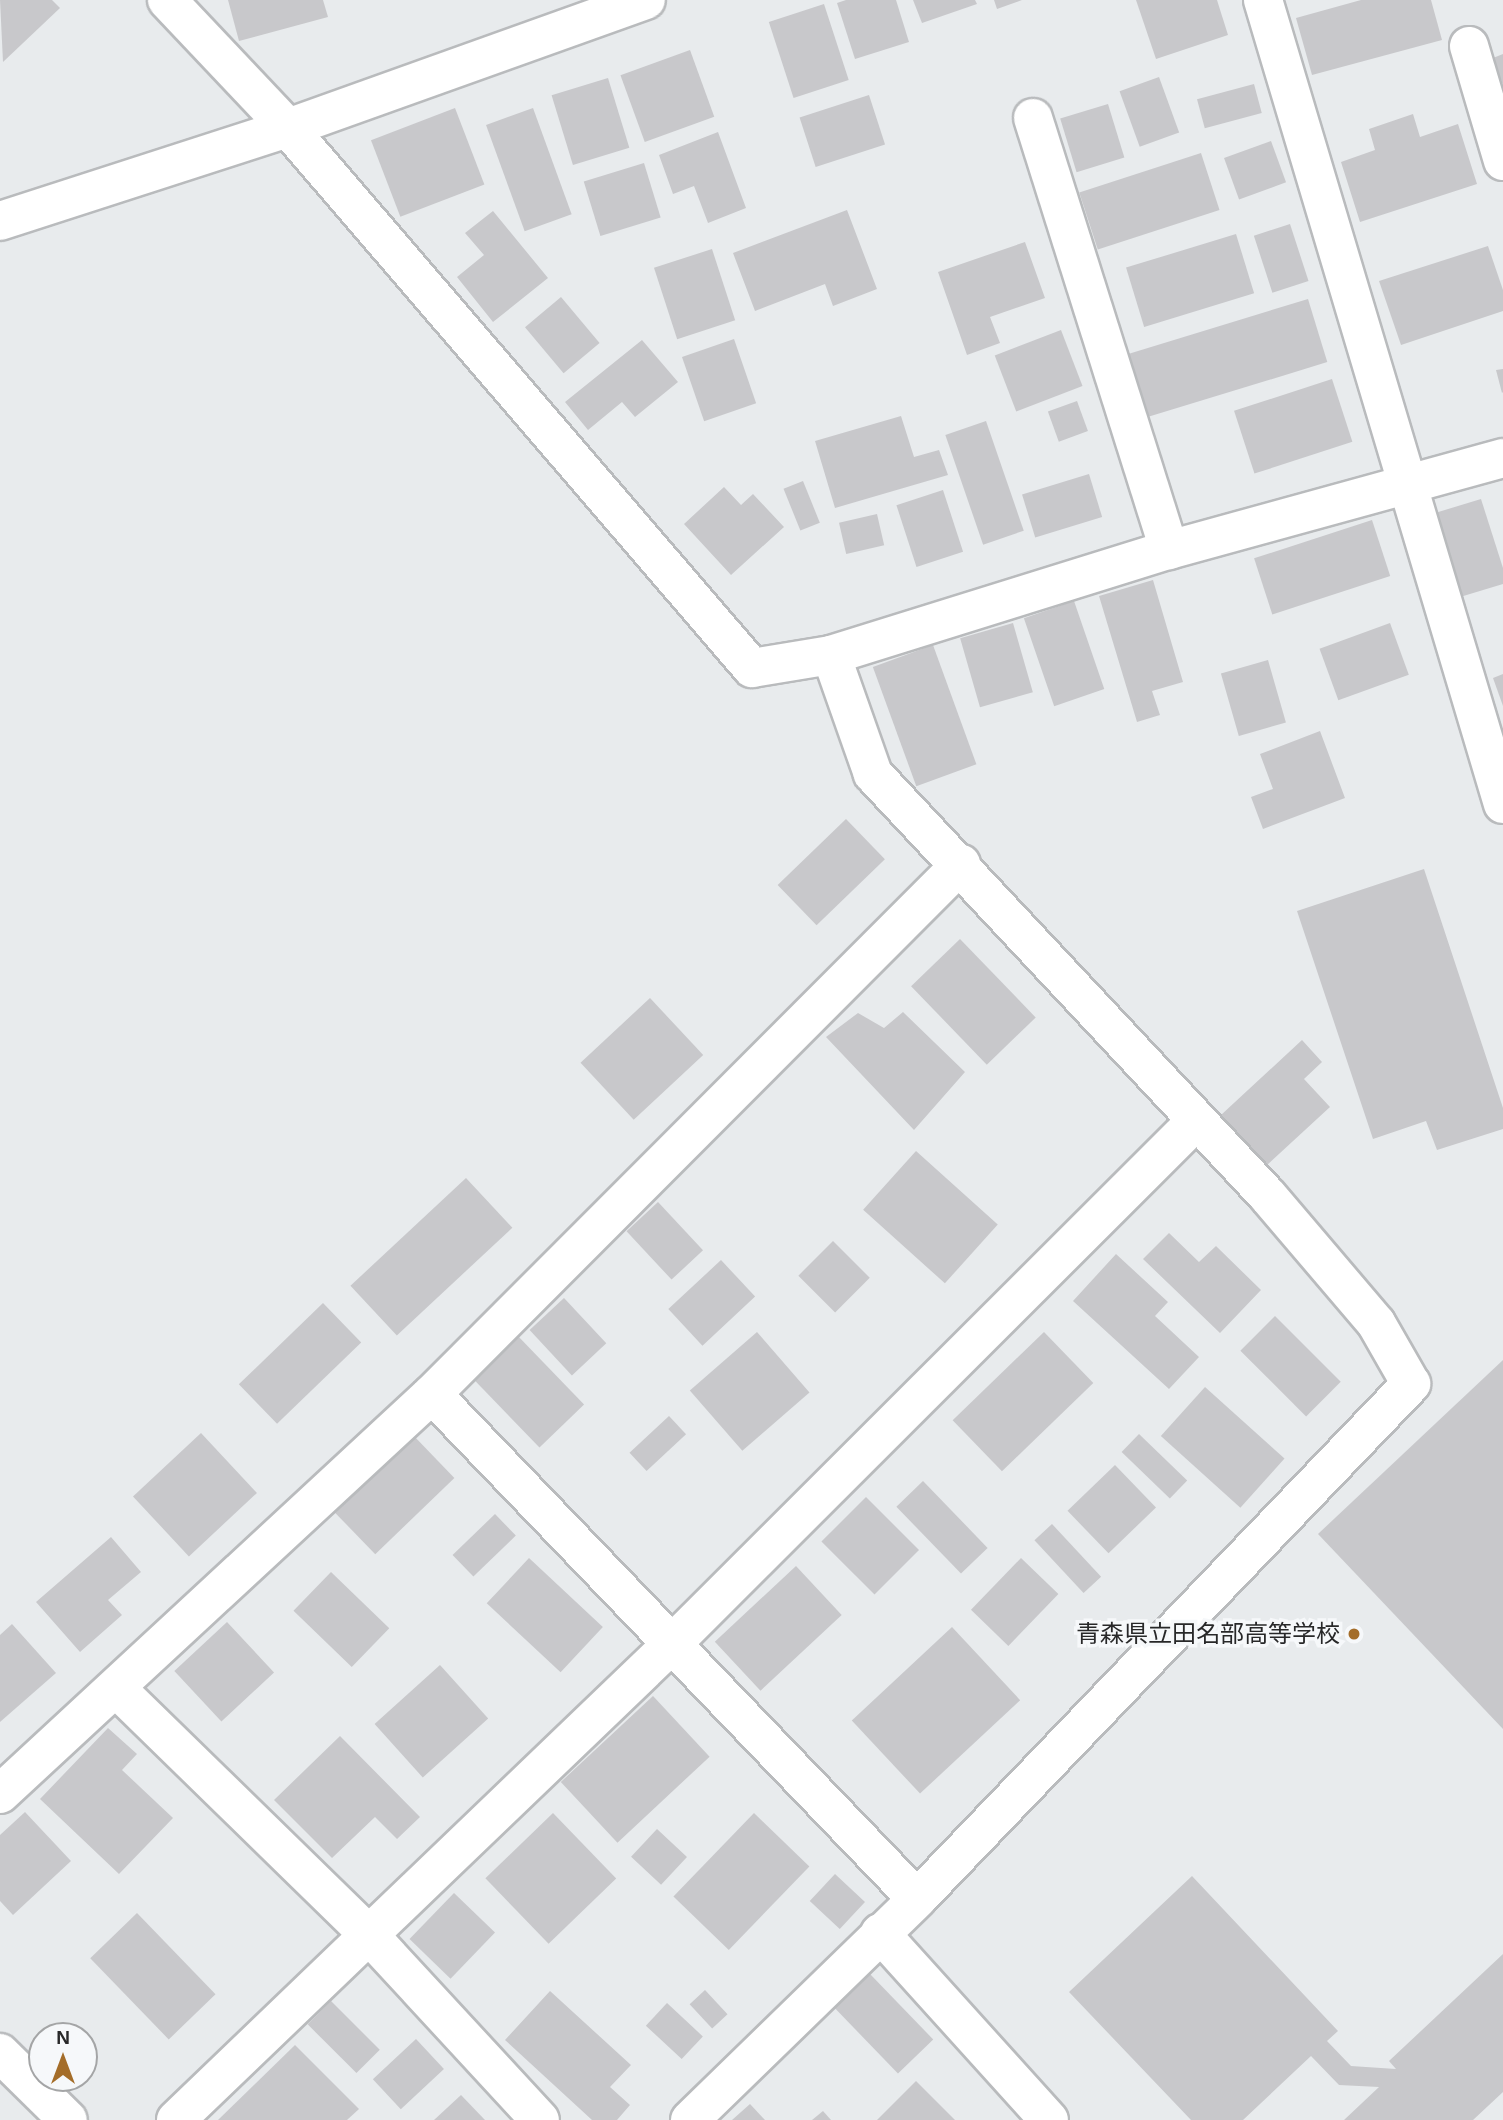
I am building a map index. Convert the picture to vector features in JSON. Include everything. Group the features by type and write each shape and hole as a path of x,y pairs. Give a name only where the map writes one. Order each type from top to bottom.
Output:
{"street":[{"path":"167,0 288,128 752,668 831,654 1169,550 1503,457"},
{"path":"1263,0 1503,804"},
{"path":"0,221 288,128 624,4"},
{"path":"1469,46 1503,161"},
{"path":"1033,118 1169,550"},
{"path":"690,2120 917,1899 1411,1384 1376,1323 961,864 873,774 831,654"},
{"path":"0,1794 432,1394 961,864"},
{"path":"176,2120 372,1937 674,1642 1196,1121"},
{"path":"432,1394 674,1642 917,1899"},
{"path":"116,1688 372,1937 540,2120"},
{"path":"880,1933 1049,2120"},
{"path":"0,2053 68,2120"}],"building":[{"path":"0,0 52,0 60,8 3,62"},
{"path":"228,0 323,0 328,17 239,41"},
{"path":"846,0 896,0 909,42 855,59 837,3"},
{"path":"913,0 975,0 977,4 922,23"},
{"path":"994,0 1022,0 997,9"},
{"path":"1136,0 1217,0 1228,35 1156,59"},
{"path":"1361,0 1431,0 1442,40 1312,75 1296,18"},
{"path":"824,4 849,80 794,98 769,22"},
{"path":"690,50 714,117 645,142 620,75"},
{"path":"1503,54 1503,85 1493,58"},
{"path":"1159,77 1179,132 1140,147 1120,91"},
{"path":"608,78 629,148 573,165 552,95"},
{"path":"1254,84 1262,113 1205,128 1197,99"},
{"path":"869,95 885,144 816,167 800,118"},
{"path":"1108,104 1124,158 1077,172 1060,119"},
{"path":"455,108 484,185 400,217 371,140"},
{"path":"533,108 572,214 525,231 486,125"},
{"path":"1413,114 1420,137 1458,124 1477,184 1360,222 1341,162 1375,150 1369,129"},
{"path":"718,132 746,208 708,223 694,186 673,194 659,155"},
{"path":"1271,141 1286,182 1239,199 1224,158"},
{"path":"1201,153 1220,210 1098,250 1079,193"},
{"path":"644,163 661,218 600,236 584,181"},
{"path":"847,210 877,289 833,306 825,284 755,311 733,253"},
{"path":"493,211 548,278 493,322 457,277 484,255 465,233"},
{"path":"1290,224 1309,281 1272,293 1254,236"},
{"path":"1236,234 1254,293 1144,327 1126,268"},
{"path":"1025,242 1045,298 990,317 1000,343 967,355 938,272"},
{"path":"1488,246 1503,290 1503,311 1401,345 1379,281"},
{"path":"712,249 735,320 677,339 654,268"},
{"path":"561,297 600,343 564,373 525,327"},
{"path":"1308,299 1327,362 1148,417 1128,354"},
{"path":"1061,330 1083,386 1016,411 995,355"},
{"path":"734,339 756,403 704,421 682,357"},
{"path":"642,340 678,382 635,417 622,402 588,430 565,402"},
{"path":"1503,369 1503,392 1502,393 1496,370"},
{"path":"1332,379 1352,442 1254,474 1234,411"},
{"path":"1077,401 1088,431 1059,442 1048,412"},
{"path":"901,416 914,457 939,450 948,475 835,508 815,441"},
{"path":"986,421 1024,531 983,545 945,435"},
{"path":"1089,474 1102,517 1035,537 1022,494"},
{"path":"803,481 820,523 800,531 784,489"},
{"path":"724,487 741,505 753,494 784,527 731,575 684,524"},
{"path":"943,490 963,552 916,567 896,505"},
{"path":"1481,499 1503,568 1503,584 1460,597 1435,513"},
{"path":"877,514 884,545 846,554 839,523"},
{"path":"1372,520 1390,576 1272,614 1254,558"},
{"path":"1153,580 1183,682 1152,691 1160,715 1137,722 1099,596"},
{"path":"1074,601 1104,689 1054,706 1024,618"},
{"path":"1013,623 1033,692 980,707 960,638"},
{"path":"1390,623 1409,675 1338,700 1320,649"},
{"path":"933,645 976,764 916,786 873,667"},
{"path":"1268,660 1286,722 1239,736 1221,674"},
{"path":"1503,674 1503,706 1493,678"},
{"path":"1320,731 1345,798 1263,829 1251,797 1273,789 1260,754"},
{"path":"846,819 885,859 817,925 778,885"},
{"path":"1424,869 1503,1108 1503,1129 1437,1150 1426,1121 1373,1139 1297,911"},
{"path":"960,939 1036,1017 987,1065 911,986"},
{"path":"650,998 703,1055 634,1120 581,1063"},
{"path":"903,1012 965,1072 914,1130 826,1037 858,1013 884,1028"},
{"path":"1302,1040 1322,1062 1304,1079 1330,1107 1267,1165 1221,1115"},
{"path":"916,1151 998,1225 945,1283 863,1210"},
{"path":"466,1178 512,1228 397,1335 350,1286"},
{"path":"658,1202 703,1250 672,1280 627,1231"},
{"path":"1169,1233 1199,1262 1216,1246 1261,1290 1220,1333 1143,1259"},
{"path":"833,1241 870,1278 835,1312 798,1276"},
{"path":"1116,1254 1168,1302 1155,1316 1199,1357 1169,1389 1073,1301"},
{"path":"721,1260 755,1297 702,1346 668,1309"},
{"path":"564,1298 606,1343 572,1375 530,1330"},
{"path":"323,1303 361,1343 277,1424 239,1384"},
{"path":"1275,1316 1341,1382 1306,1416 1240,1351"},
{"path":"757,1332 809,1392 742,1451 690,1390"},
{"path":"1044,1332 1093,1383 1002,1471 953,1420"},
{"path":"516,1334 584,1404 539,1448 471,1377"},
{"path":"1503,1360 1503,1729 1318,1534"},
{"path":"1205,1387 1285,1459 1240,1508 1161,1436"},
{"path":"669,1416 686,1434 647,1471 630,1453"},
{"path":"201,1433 257,1493 189,1556 133,1496"},
{"path":"412,1434 454,1478 375,1554 333,1510"},
{"path":"1139,1434 1187,1481 1170,1499 1122,1452"},
{"path":"1115,1465 1156,1507 1109,1553 1068,1511"},
{"path":"923,1481 988,1548 961,1574 896,1507"},
{"path":"866,1497 919,1550 874,1595 821,1542"},
{"path":"495,1514 516,1536 473,1577 453,1555"},
{"path":"1052,1524 1101,1577 1084,1593 1034,1540"},
{"path":"111,1537 141,1572 108,1600 122,1615 80,1652 36,1602"},
{"path":"529,1558 603,1627 561,1672 487,1603"},
{"path":"1021,1558 1058,1594 1008,1646 971,1610"},
{"path":"796,1566 842,1615 761,1691 715,1642"},
{"path":"331,1572 389,1628 352,1667 293,1611"},
{"path":"227,1622 274,1672 221,1722 174,1671"},
{"path":"12,1624 56,1673 0,1722 0,1635"},
{"path":"952,1627 1020,1700 920,1794 852,1720"},
{"path":"440,1665 488,1719 423,1777 375,1724"},
{"path":"653,1696 710,1757 617,1843 561,1782"},
{"path":"108,1728 137,1754 122,1770 173,1818 119,1874 40,1799"},
{"path":"340,1736 420,1817 397,1839 375,1817 332,1858 274,1800"},
{"path":"25,1812 71,1861 13,1915 0,1901 0,1835"},
{"path":"553,1813 616,1878 549,1944 485,1878"},
{"path":"754,1813 809,1866 729,1950 673,1896"},
{"path":"657,1829 687,1857 661,1885 631,1857"},
{"path":"835,1874 865,1902 840,1929 810,1901"},
{"path":"1192,1876 1338,2031 1327,2041 1351,2066 1396,2069 1389,2061 1503,1954 1503,2092 1473,2120 1344,2120 1379,2087 1339,2085 1311,2056 1243,2120 1191,2120 1069,1992"},
{"path":"454,1893 495,1933 451,1979 410,1939"},
{"path":"137,1913 215,1994 169,2039 90,1958"},
{"path":"870,1974 933,2039 898,2073 835,2008"},
{"path":"705,1990 728,2014 712,2028 690,2004"},
{"path":"550,1991 631,2065 610,2087 630,2105 617,2120 592,2120 505,2040"},
{"path":"331,2001 380,2050 356,2073 308,2024"},
{"path":"667,2003 703,2036 682,2059 646,2026"},
{"path":"416,2039 444,2069 401,2109 373,2079"},
{"path":"295,2045 359,2109 347,2120 218,2120"},
{"path":"916,2081 955,2120 877,2120"},
{"path":"461,2095 485,2120 434,2120"},
{"path":"750,2104 765,2120 732,2120"},
{"path":"823,2111 831,2120 812,2120"}],"place":[{"name":"青森県立田名部高等学校","path":"1354,1634"}]}
